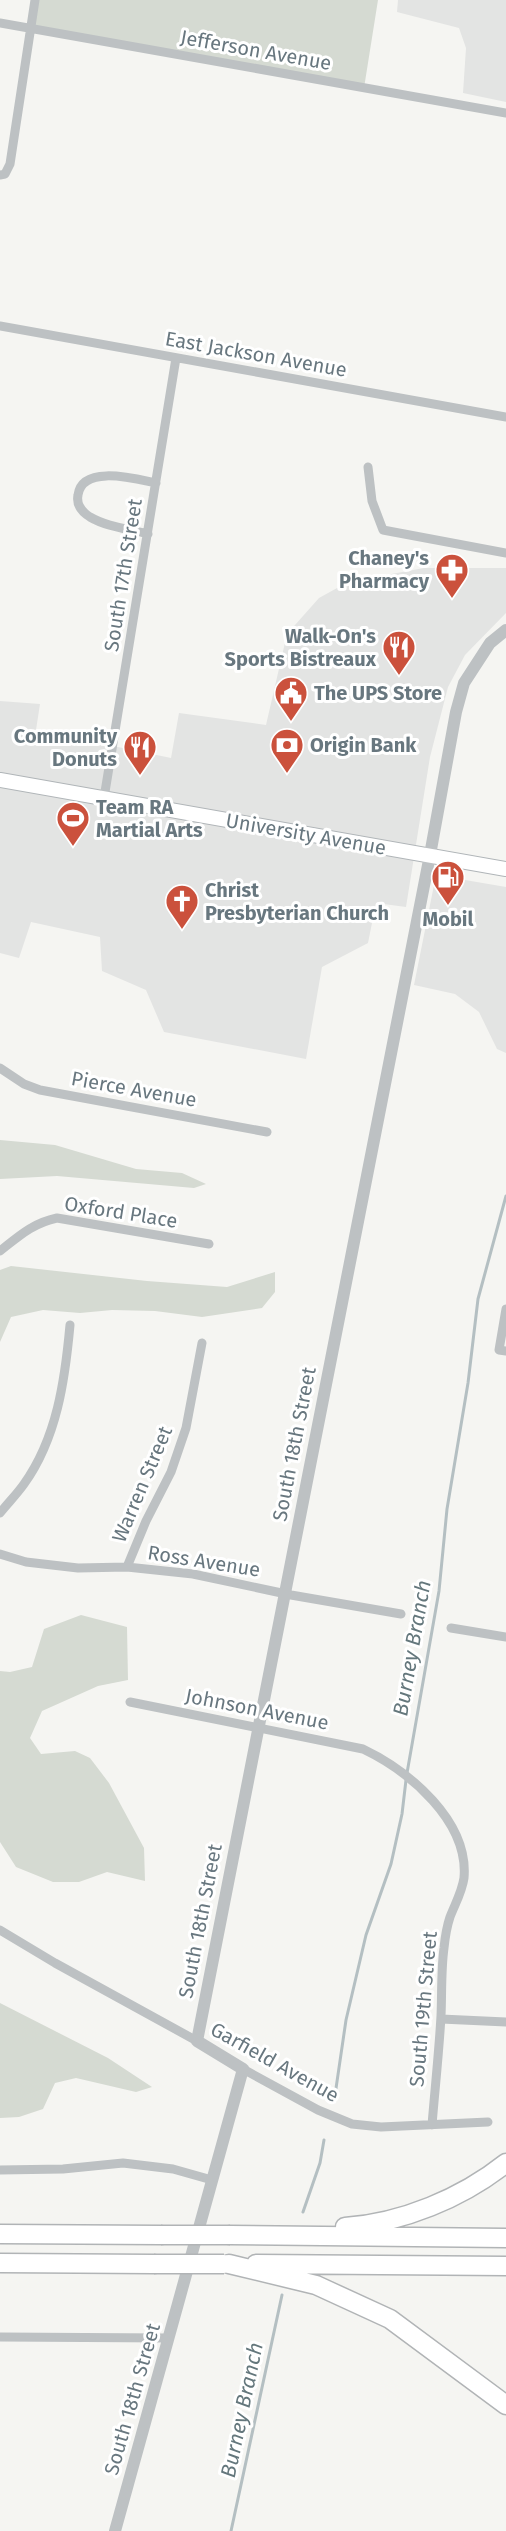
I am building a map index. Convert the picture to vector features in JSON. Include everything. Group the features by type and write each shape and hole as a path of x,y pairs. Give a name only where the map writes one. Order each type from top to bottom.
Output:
{"highway":[{"path":"276,2236 379,2223 460,2193 506,2163"},
{"path":"0,2234 506,2238"},
{"path":"0,2263 506,2266"},
{"path":"226,2264 316,2285 390,2319 506,2405"}],"main road":[{"name":"University Avenue","path":"0,780 506,869"}],"street":[{"path":"2,174 10,164 35,0"},
{"name":"Jefferson Avenue","path":"0,22 506,113"},
{"name":"East Jackson Avenue","path":"0,326 506,417"},
{"name":"South 17th Street","path":"104,798 176,358"},
{"path":"368,466 372,501 383,530 506,553"},
{"path":"148,534 106,524 89,516 78,506 77,498 79,489 86,481 105,475 156,483"},
{"name":"South 18th Street","path":"197,2041 430,855 456,712 464,684 490,643 506,630"},
{"name":"Pierce Avenue","path":"0,1068 24,1084 40,1090 267,1132"},
{"name":"Oxford Place","path":"0,1251 29,1227 41,1221 57,1218 209,1244"},
{"path":"506,1309 504,1309 499,1350 506,1351"},
{"path":"0,1513 25,1483 58,1409 66,1374 70,1325"},
{"name":"Warren Street","path":"127,1567 146,1521 171,1472 186,1428 202,1343"},
{"name":"Ross Avenue","path":"0,1554 26,1562 78,1568 127,1567 193,1574 401,1614"},
{"path":"451,1628 506,1637"},
{"name":"Johnson Avenue","path":"130,1702 363,1749 376,1755"},
{"name":"South 19th Street","path":"376,1755 415,1782 430,1797 454,1831 462,1855 464,1878 459,1897 449,1919 444,1948 441,2019 432,2125"},
{"name":"Garfield Avenue","path":"0,1930 243,2069 318,2110 352,2124 381,2127 488,2122"},
{"path":"441,2019 506,2022"},
{"name":"South 18th Street","path":"115,2531 243,2069"},
{"path":"0,2170 63,2169 123,2163 173,2169 212,2180"},
{"path":"0,2337 169,2338"}],"shaded area":[{"path":"35,0 378,0 364,88 30,28"},
{"path":"398,0 506,0 506,102 463,93 466,48 459,28 397,12"},
{"path":"424,568 506,568 506,613 465,655 448,687 430,757 406,907 376,903 368,943 322,967 306,1059 164,1032 146,990 102,971 100,937 31,922 19,958 0,953 0,701 40,704 36,730 171,758 179,713 266,725 287,634 319,598 348,582"},
{"path":"436,875 506,887 506,1053 497,1049 479,1012 455,994 414,985"},
{"path":"0,1140 55,1145 136,1169 182,1173 206,1184 194,1188 57,1176 0,1179"},
{"path":"11,1266 227,1287 275,1272 275,1292 262,1308 202,1317 155,1311 112,1310 80,1313 43,1310 11,1317 0,1342 0,1270"},
{"path":"81,1615 127,1627 128,1680 98,1686 42,1711 30,1738 41,1754 75,1751 90,1758 109,1783 144,1848 145,1881 107,1872 79,1882 53,1882 16,1867 0,1842 0,1671 10,1672 32,1667 44,1629"},
{"path":"0,2003 108,2058 152,2087 136,2092 76,2078 55,2083 43,2109 19,2117 0,2118"}],"waterway":[{"name":"Burney Branch","path":"407,1773 439,1591 447,1509 468,1383 478,1299 506,1196"},
{"name":"Burney Branch","path":"334,2102 346,2020 366,1935 391,1864 402,1814 406,1780"},
{"name":"Burney Branch","path":"303,2212 320,2163 324,2140"},
{"name":"Burney Branch","path":"231,2531 282,2295"}],"place":[{"name":"Chaney's Pharmacy","path":"452,599"},
{"name":"Walk-On's Sports Bistreaux","path":"399,676"},
{"name":"The UPS Store","path":"291,722"},
{"name":"Origin Bank","path":"287,774"},
{"name":"Community Donuts","path":"140,776"},
{"name":"Team RA Martial Arts","path":"73,847"},
{"name":"Mobil","path":"448,906"},
{"name":"Christ Presbyterian Church","path":"182,930"}]}
